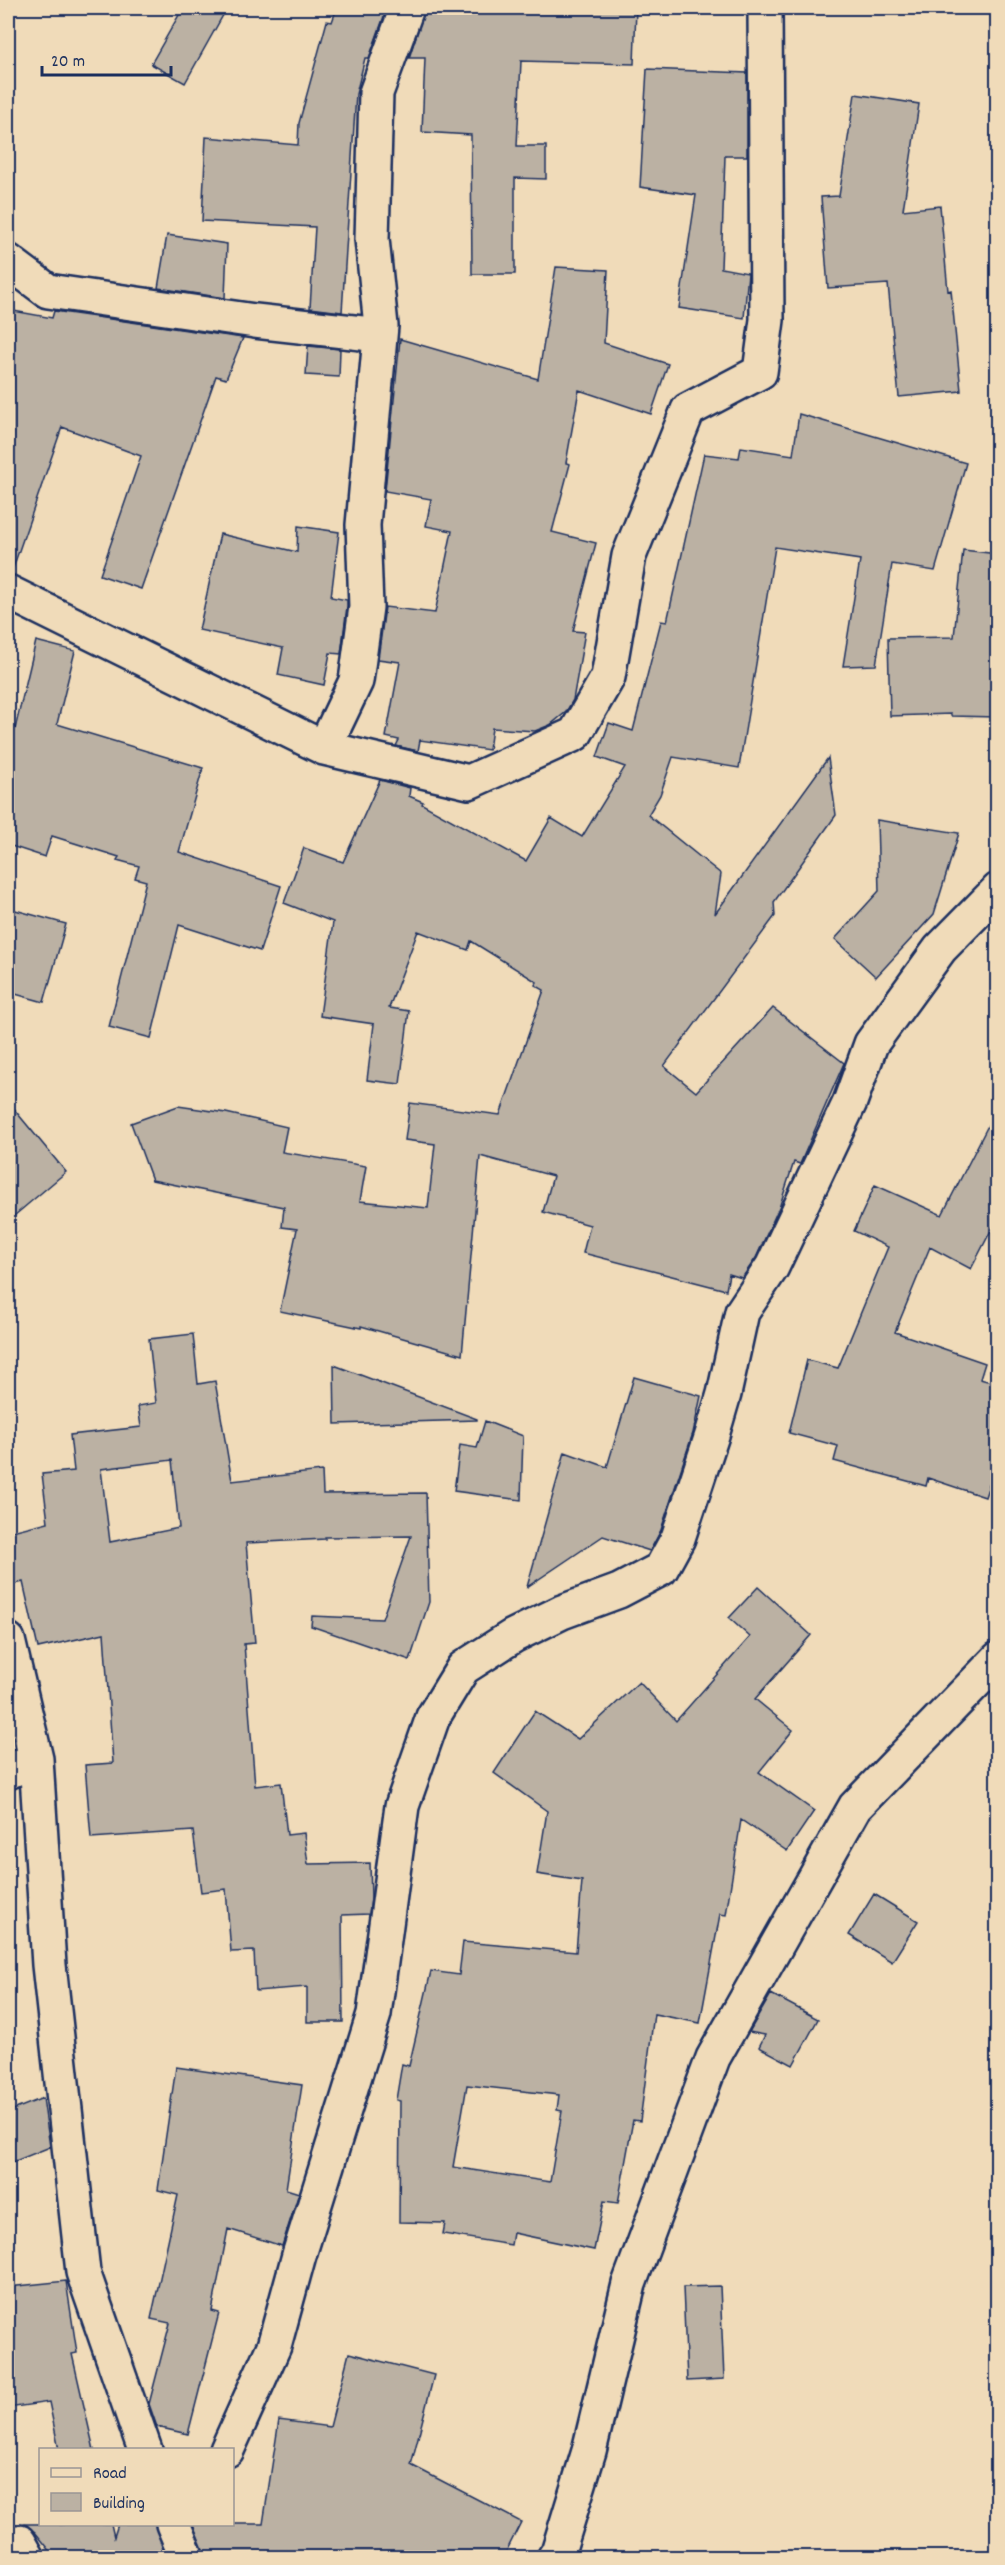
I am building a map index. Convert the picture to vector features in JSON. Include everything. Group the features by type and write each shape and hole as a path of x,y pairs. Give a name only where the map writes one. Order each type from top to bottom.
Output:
{"street":[{"path":"324,748 356,681 366,608 363,525 380,335 372,238 376,93 407,8"},
{"path":"8,592 324,748 469,782 575,734 608,677 629,556 688,410 760,372 767,320 765,8"},
{"path":"8,261 48,291 255,321 380,335"},
{"path":"228,2448 274,2346 299,2255 374,2014 402,1806 433,1717 463,1668 503,1642 562,1612 619,1591 661,1569 678,1538 712,1435 724,1394 742,1312 772,1267 849,1102 871,1044 940,949 998,891"},
{"path":"8,1640 49,1965 84,2272 144,2448"},
{"path":"554,2558 558,2553 589,2451 629,2284 713,2058 855,1807 998,1659"},
{"path":"174,2526 187,2558"},
{"path":"8,2542 19,2542 28,2558"}],"building":[{"path":"183,8 227,8 185,83 151,64"},
{"path":"337,8 387,8 369,58 365,58 356,94 342,312 310,308 315,227 202,221 206,137 298,145 299,123 327,21 332,22"},
{"path":"425,8 636,8 634,64 521,61 517,146 546,146 546,179 515,178 515,274 472,274 471,135 422,132 425,58 409,58"},
{"path":"647,69 747,73 747,156 725,156 721,268 748,273 744,318 679,308 696,195 640,187"},
{"path":"855,94 919,104 903,210 940,206 961,391 899,397 888,284 828,288 821,197 839,196"},
{"path":"167,235 227,244 225,298 158,288"},
{"path":"556,267 608,270 604,343 668,364 651,414 579,390 566,463 570,464 552,532 596,543 573,631 585,632 573,700 566,712 550,725 535,731 492,728 489,750 420,740 418,751 396,746 399,740 386,737 400,662 378,659 385,607 435,613 452,531 426,526 431,499 385,491 400,339 538,379"},
{"path":"8,310 52,318 54,311 243,338 226,379 216,376 141,589 100,575 141,456 62,427 13,568 8,567"},
{"path":"308,346 340,349 339,377 306,375"},
{"path":"799,414 966,463 935,571 892,564 876,665 843,666 860,560 775,547 739,768 673,757 660,795 648,815 721,874 715,914 828,758 836,815 774,902 775,916 664,1066 696,1092 773,1008 844,1063 800,1164 794,1162 780,1205 756,1258 742,1278 729,1274 726,1290 583,1253 590,1225 543,1212 553,1176 480,1156 462,1355 361,1326 361,1328 280,1311 297,1229 282,1227 284,1207 152,1180 131,1123 178,1106 226,1113 287,1127 282,1152 366,1166 360,1201 428,1208 435,1144 405,1140 410,1103 500,1115 544,990 535,985 537,982 471,941 468,950 418,931 389,1008 409,1011 400,1084 367,1080 374,1024 320,1016 333,922 284,903 304,848 343,862 380,780 410,788 409,796 526,861 551,818 582,837 625,767 597,757 609,723 633,731 661,621 667,622 704,454 739,458 741,447 793,455"},
{"path":"298,526 339,532 331,597 347,600 347,606 341,654 330,653 324,685 278,675 283,648 199,630 220,534 297,552"},
{"path":"963,550 998,554 998,717 951,716 951,714 890,716 888,638 954,637"},
{"path":"36,641 75,651 57,724 203,768 179,852 281,886 260,951 179,925 151,1038 109,1027 146,881 135,878 139,866 117,860 119,857 52,836 45,857 8,845 8,758"},
{"path":"877,820 959,833 934,914 876,977 835,939 879,891"},
{"path":"8,908 66,924 44,1002 8,992"},
{"path":"8,1102 66,1172 8,1221"},
{"path":"998,1106 998,1217 971,1269 930,1247 895,1332 985,1363 980,1379 998,1384 998,1457 985,1497 928,1478 926,1486 834,1461 838,1446 789,1433 807,1360 838,1368 888,1247 854,1231 875,1185 942,1215"},
{"path":"193,1334 198,1384 215,1381 232,1481 322,1471 323,1494 426,1493 429,1602 410,1660 311,1626 312,1616 382,1619 411,1536 325,1537 325,1539 246,1543 255,1643 244,1644 255,1786 281,1783 287,1835 304,1833 308,1864 370,1863 369,1914 342,1915 343,2022 307,2022 307,1987 256,1991 254,1951 231,1952 226,1889 201,1892 193,1831 91,1838 85,1765 113,1763 104,1633 38,1648 23,1582 8,1586 8,1532 48,1522 42,1474 74,1471 70,1435 141,1427 138,1406 156,1403 149,1339","holes":["172,1460 179,1528 110,1542 101,1469"]},
{"path":"334,1365 477,1419 477,1420 335,1424"},
{"path":"634,1377 701,1396 693,1433 661,1530 650,1551 603,1536 527,1587 565,1452 607,1467"},
{"path":"485,1421 523,1436 521,1500 454,1491 460,1445 477,1448"},
{"path":"758,1587 811,1635 755,1699 793,1730 759,1772 814,1811 787,1851 741,1820 726,1915 720,1914 700,2023 654,2014 640,2121 633,2120 618,2203 604,2201 594,2250 513,2233 511,2245 443,2234 445,2223 399,2222 400,2101 396,2100 402,2064 409,2066 431,1971 459,1975 463,1942 576,1952 582,1881 537,1874 547,1811 494,1773 535,1711 578,1739 639,1682 676,1721 750,1637 729,1618","holes":["467,2085 559,2095 557,2110 562,2111 550,2182 453,2167"]},
{"path":"874,1894 918,1921 892,1962 849,1935"},
{"path":"771,1994 818,2019 793,2065 759,2047 765,2035 749,2032"},
{"path":"176,2067 302,2085 286,2189 299,2193 282,2246 228,2229 212,2311 219,2313 188,2434 157,2427 149,2404 170,2323 151,2319 178,2195 158,2190"},
{"path":"43,2098 50,2147 8,2164 8,2112"},
{"path":"66,2281 77,2353 72,2354 94,2448 59,2448 49,2402 8,2408 8,2287"},
{"path":"720,2286 724,2379 687,2381 683,2287"},
{"path":"349,2353 434,2375 411,2465 521,2522 503,2558 205,2558 194,2526 263,2524 279,2420 330,2427"},
{"path":"25,2524 111,2526 114,2537 117,2526 156,2526 167,2558 56,2558 35,2532"}]}
